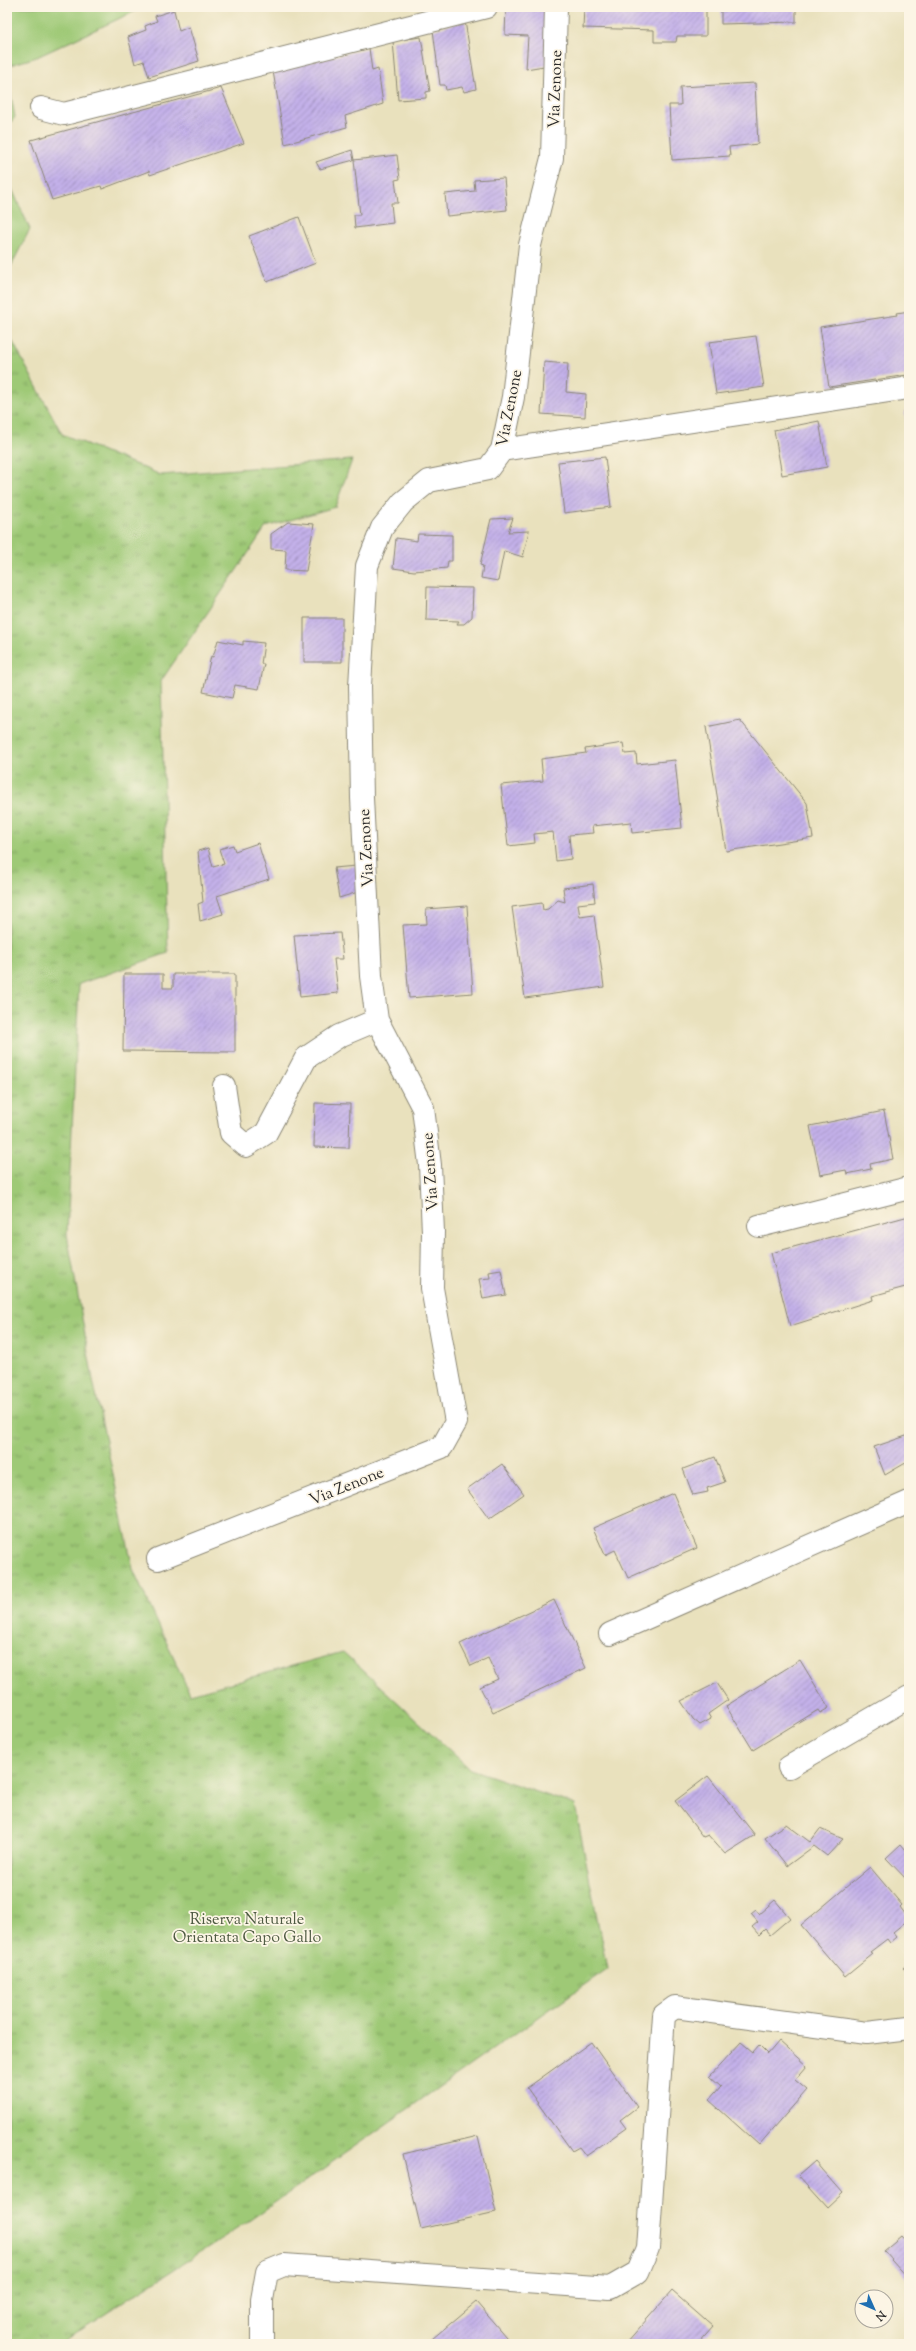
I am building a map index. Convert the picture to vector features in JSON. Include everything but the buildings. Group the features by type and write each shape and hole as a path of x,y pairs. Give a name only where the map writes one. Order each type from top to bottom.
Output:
{"street":[{"path":"41,108 64,114 486,7"},
{"name":"Via Zenone","path":"158,1559 442,1447 456,1422 432,1288 433,1232 430,1165 423,1108 377,1020 371,976 362,798 360,686 367,566 382,528 403,502 429,481 488,469 502,450 513,397 530,245 552,158 556,7"},
{"path":"502,450 909,388"},
{"path":"224,1086 231,1133 246,1146 266,1133 306,1058 339,1036 377,1020"},
{"path":"759,1226 909,1188"},
{"path":"610,1634 909,1502"},
{"path":"789,1767 909,1697"},
{"path":"262,2344 262,2300 267,2272 284,2265 610,2288 638,2272 648,2248 664,2015 675,2007 867,2033 909,2028"}],"green space":[{"path":"7,7 144,7 37,57 7,66"},
{"path":"7,74 15,117 7,127"},
{"path":"7,178 30,229 7,274"},
{"name":"Riserva Naturale Orientata Capo Gallo","path":"7,331 62,434 161,475 352,460 335,507 266,527 161,681 168,953 79,984 67,1234 93,1380 133,1569 190,1694 343,1652 470,1769 575,1805 607,1969 250,2220 59,2344 7,2344"}]}
